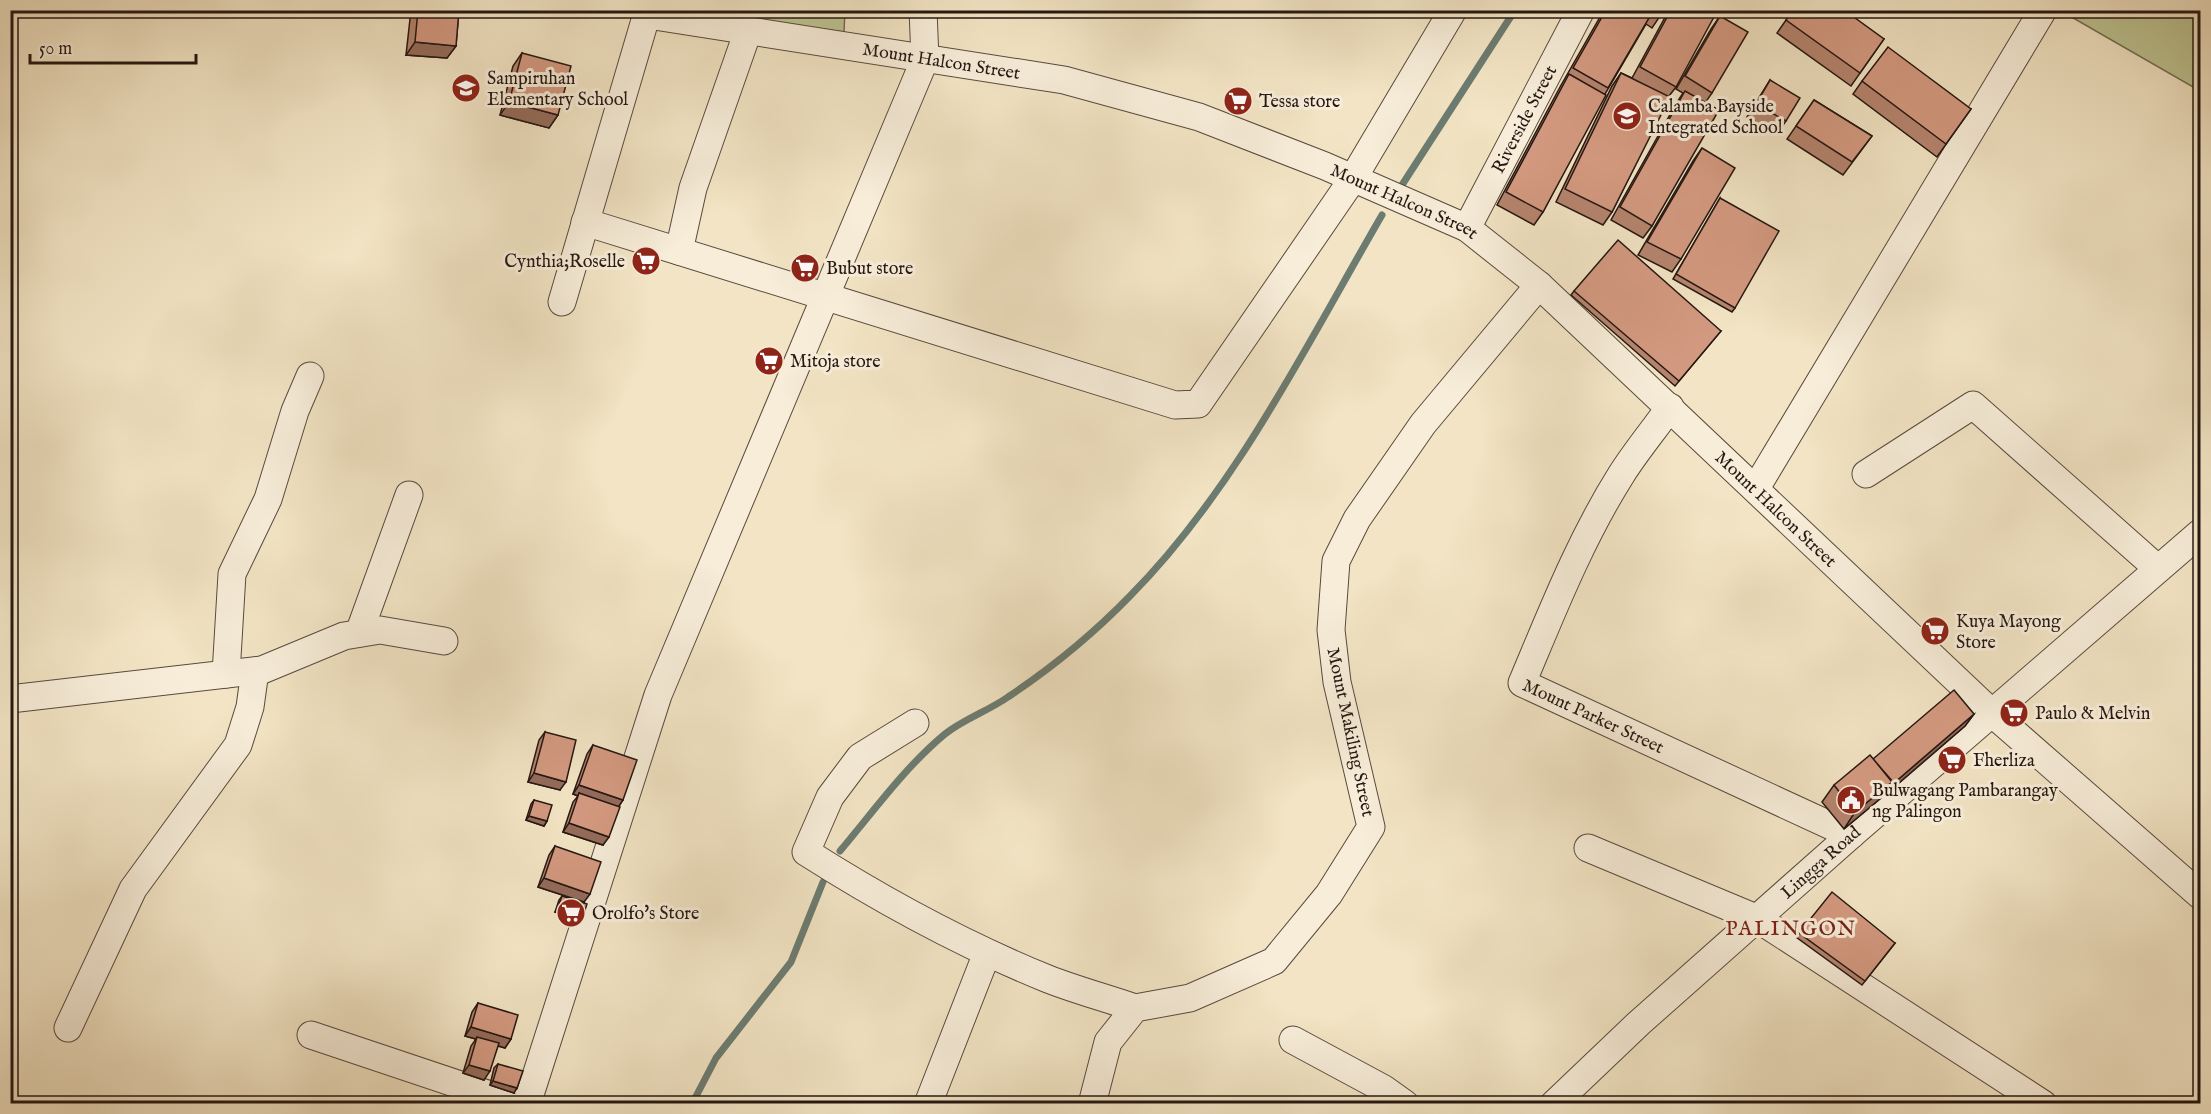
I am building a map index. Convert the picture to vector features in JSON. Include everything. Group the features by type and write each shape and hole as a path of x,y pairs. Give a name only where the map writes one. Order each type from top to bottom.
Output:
{"street":[{"path":"527,1104 658,694 925,59 923,10"},
{"path":"585,222 1175,405 1198,404 1352,180 1453,10"},
{"name":"Riverside Street","path":"1467,228 1581,10"},
{"path":"1756,488 2043,10"},
{"path":"562,302 648,13"},
{"name":"Mount Halcon Street","path":"648,13 748,31 1064,80 1198,117 1467,228 1539,285 1993,714 2200,895"},
{"path":"679,251 693,188 748,31"},
{"name":"Mount Makiling Street","path":"1135,1008 1190,998 1274,961 1329,894 1371,827 1338,682 1331,630 1336,561 1357,519 1423,424 1539,285"},
{"path":"226,674 232,574 268,499 295,411 310,376"},
{"path":"1866,474 1973,405 2157,568"},
{"name":"Mount Parker Street","path":"1670,407 1622,474 1591,528 1563,586 1522,683 1851,835"},
{"path":"359,633 409,495"},
{"name":"Lingga Road","path":"1554,1104 1639,1023 1851,835 2200,533"},
{"path":"10,699 255,671 344,636 380,630 444,641"},
{"path":"68,1029 133,889 238,745 250,707 255,671"},
{"path":"915,723 860,758 830,797 806,852 867,891 987,953 1051,980 1135,1008 1108,1042 1092,1104"},
{"path":"1588,848 1758,919 2043,1104"},
{"path":"928,1104 987,953"},
{"path":"311,1035 517,1104"},
{"path":"1293,1040 1384,1089 1405,1104"}],"green space":[{"path":"716,10 845,11 844,32 716,14"},
{"path":"2061,11 2200,11 2200,91"}],"building":[{"path":"418,10 459,10 456,46 415,42"},
{"path":"1606,10 1635,10 1649,18 1608,88 1573,68"},
{"path":"1653,10 1664,10 1661,15"},
{"path":"1671,10 1707,10 1715,15 1676,87 1640,67"},
{"path":"1793,10 1844,10 1884,39 1860,73 1786,20"},
{"path":"1720,16 1748,32 1712,93 1685,76"},
{"path":"1888,47 1971,109 1946,144 1862,81"},
{"path":"522,53 571,66 558,115 509,102"},
{"path":"1621,73 1670,97 1612,212 1565,189"},
{"path":"1569,74 1606,95 1543,212 1506,192"},
{"path":"1770,80 1800,98 1786,121 1756,104"},
{"path":"1685,91 1719,110 1652,226 1620,207"},
{"path":"1814,100 1872,136 1852,162 1796,126"},
{"path":"1702,148 1735,168 1681,259 1647,242"},
{"path":"1720,198 1779,231 1735,308 1676,274"},
{"path":"1618,240 1721,331 1679,381 1574,291"},
{"path":"1954,690 1974,714 1894,783 1873,759"},
{"path":"545,732 576,740 566,782 534,773"},
{"path":"593,745 637,760 623,800 579,785"},
{"path":"1870,755 1892,782 1855,812 1834,785"},
{"path":"579,793 620,807 609,837 569,823"},
{"path":"534,800 552,805 547,821 529,816"},
{"path":"555,846 601,862 590,894 544,878"},
{"path":"1832,892 1895,943 1865,981 1799,933"},
{"path":"562,896 587,904 583,916 558,907"},
{"path":"478,1003 518,1015 511,1039 471,1027"},
{"path":"477,1037 499,1043 490,1071 469,1065"},
{"path":"498,1064 523,1071 517,1088 493,1081"}],"waterway":[{"path":"1402,185 1515,10"},
{"path":"840,851 903,775 930,747 952,729 1024,686 1072,650 1116,610 1168,554 1204,509 1268,414 1382,215"},
{"path":"692,1104 716,1058 791,962 823,882"}],"place":[{"name":"Sampiruhan Elementary School","path":"466,88"},
{"name":"Tessa store","path":"1238,101"},
{"name":"Calamba Bayside Integrated School","path":"1627,116"},
{"name":"Cynthia;Roselle","path":"646,261"},
{"name":"Bubut store","path":"805,268"},
{"name":"Mitoja store","path":"769,361"},
{"name":"Kuya Mayong Store","path":"1935,631"},
{"name":"Paulo & Melvin","path":"2014,713"},
{"name":"Fherliza","path":"1952,760"},
{"name":"Bulwagang Pambarangay ng Palingon","path":"1851,800"},
{"name":"Orolfo's Store","path":"571,913"}],"district":[{"name":"PALINGON","path":"1791,928"}]}
